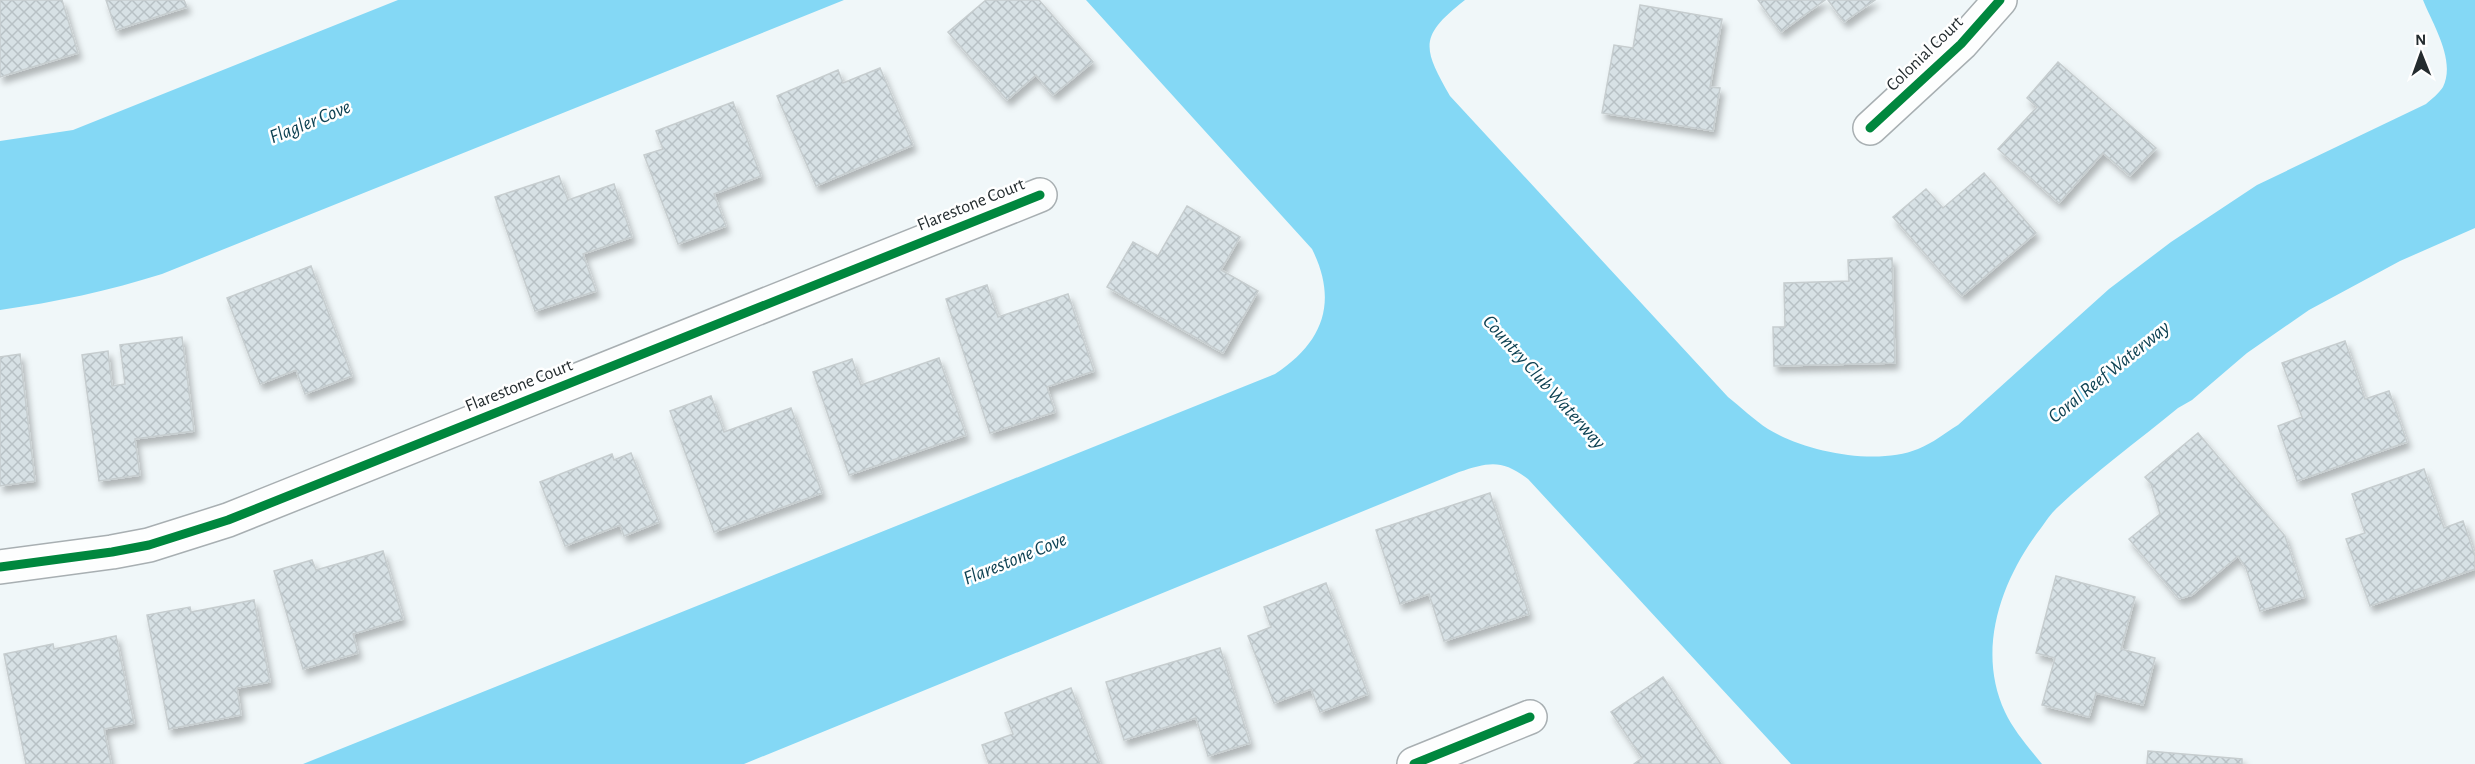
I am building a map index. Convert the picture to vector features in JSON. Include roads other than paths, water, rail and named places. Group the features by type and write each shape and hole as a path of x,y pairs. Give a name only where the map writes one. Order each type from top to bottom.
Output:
{"street":[{"name":"Colonial Court","path":"1870,128 1961,44 2000,0"},
{"name":"Flarestone Court","path":"0,567 102,554 149,545 228,520 1040,195"},
{"path":"1414,764 1530,717"}],"water":[{"name":"Flagler Cove","path":"398,0 844,0 162,274 82,295 0,310 0,141 73,130"},
{"path":"1086,0 1465,0 1439,23 1430,43 1430,54 1434,65 1450,96 1728,397 1768,429 1784,437 1821,450 1842,454 1882,456 1901,454 1934,441 1958,425 2109,289 2171,242 2257,185 2426,104 2443,87 2447,66 2442,43 2423,0 2475,0 2475,228 2400,261 2309,310 2247,353 2055,509 2014,570 1997,616 1993,640 1993,664 1997,688 2005,712 2017,733 2042,764 1791,764 1528,479 1510,468 1495,464 1459,472 744,764 303,764 1275,374 1292,362 1315,334 1322,319 1325,303 1320,268 1312,249"}],"water label":[{"name":"Coral Reef Waterway","path":"2109,372"},
{"name":"Country Club Waterway","path":"1544,382"},
{"name":"Flarestone Cove","path":"1015,559"}]}
